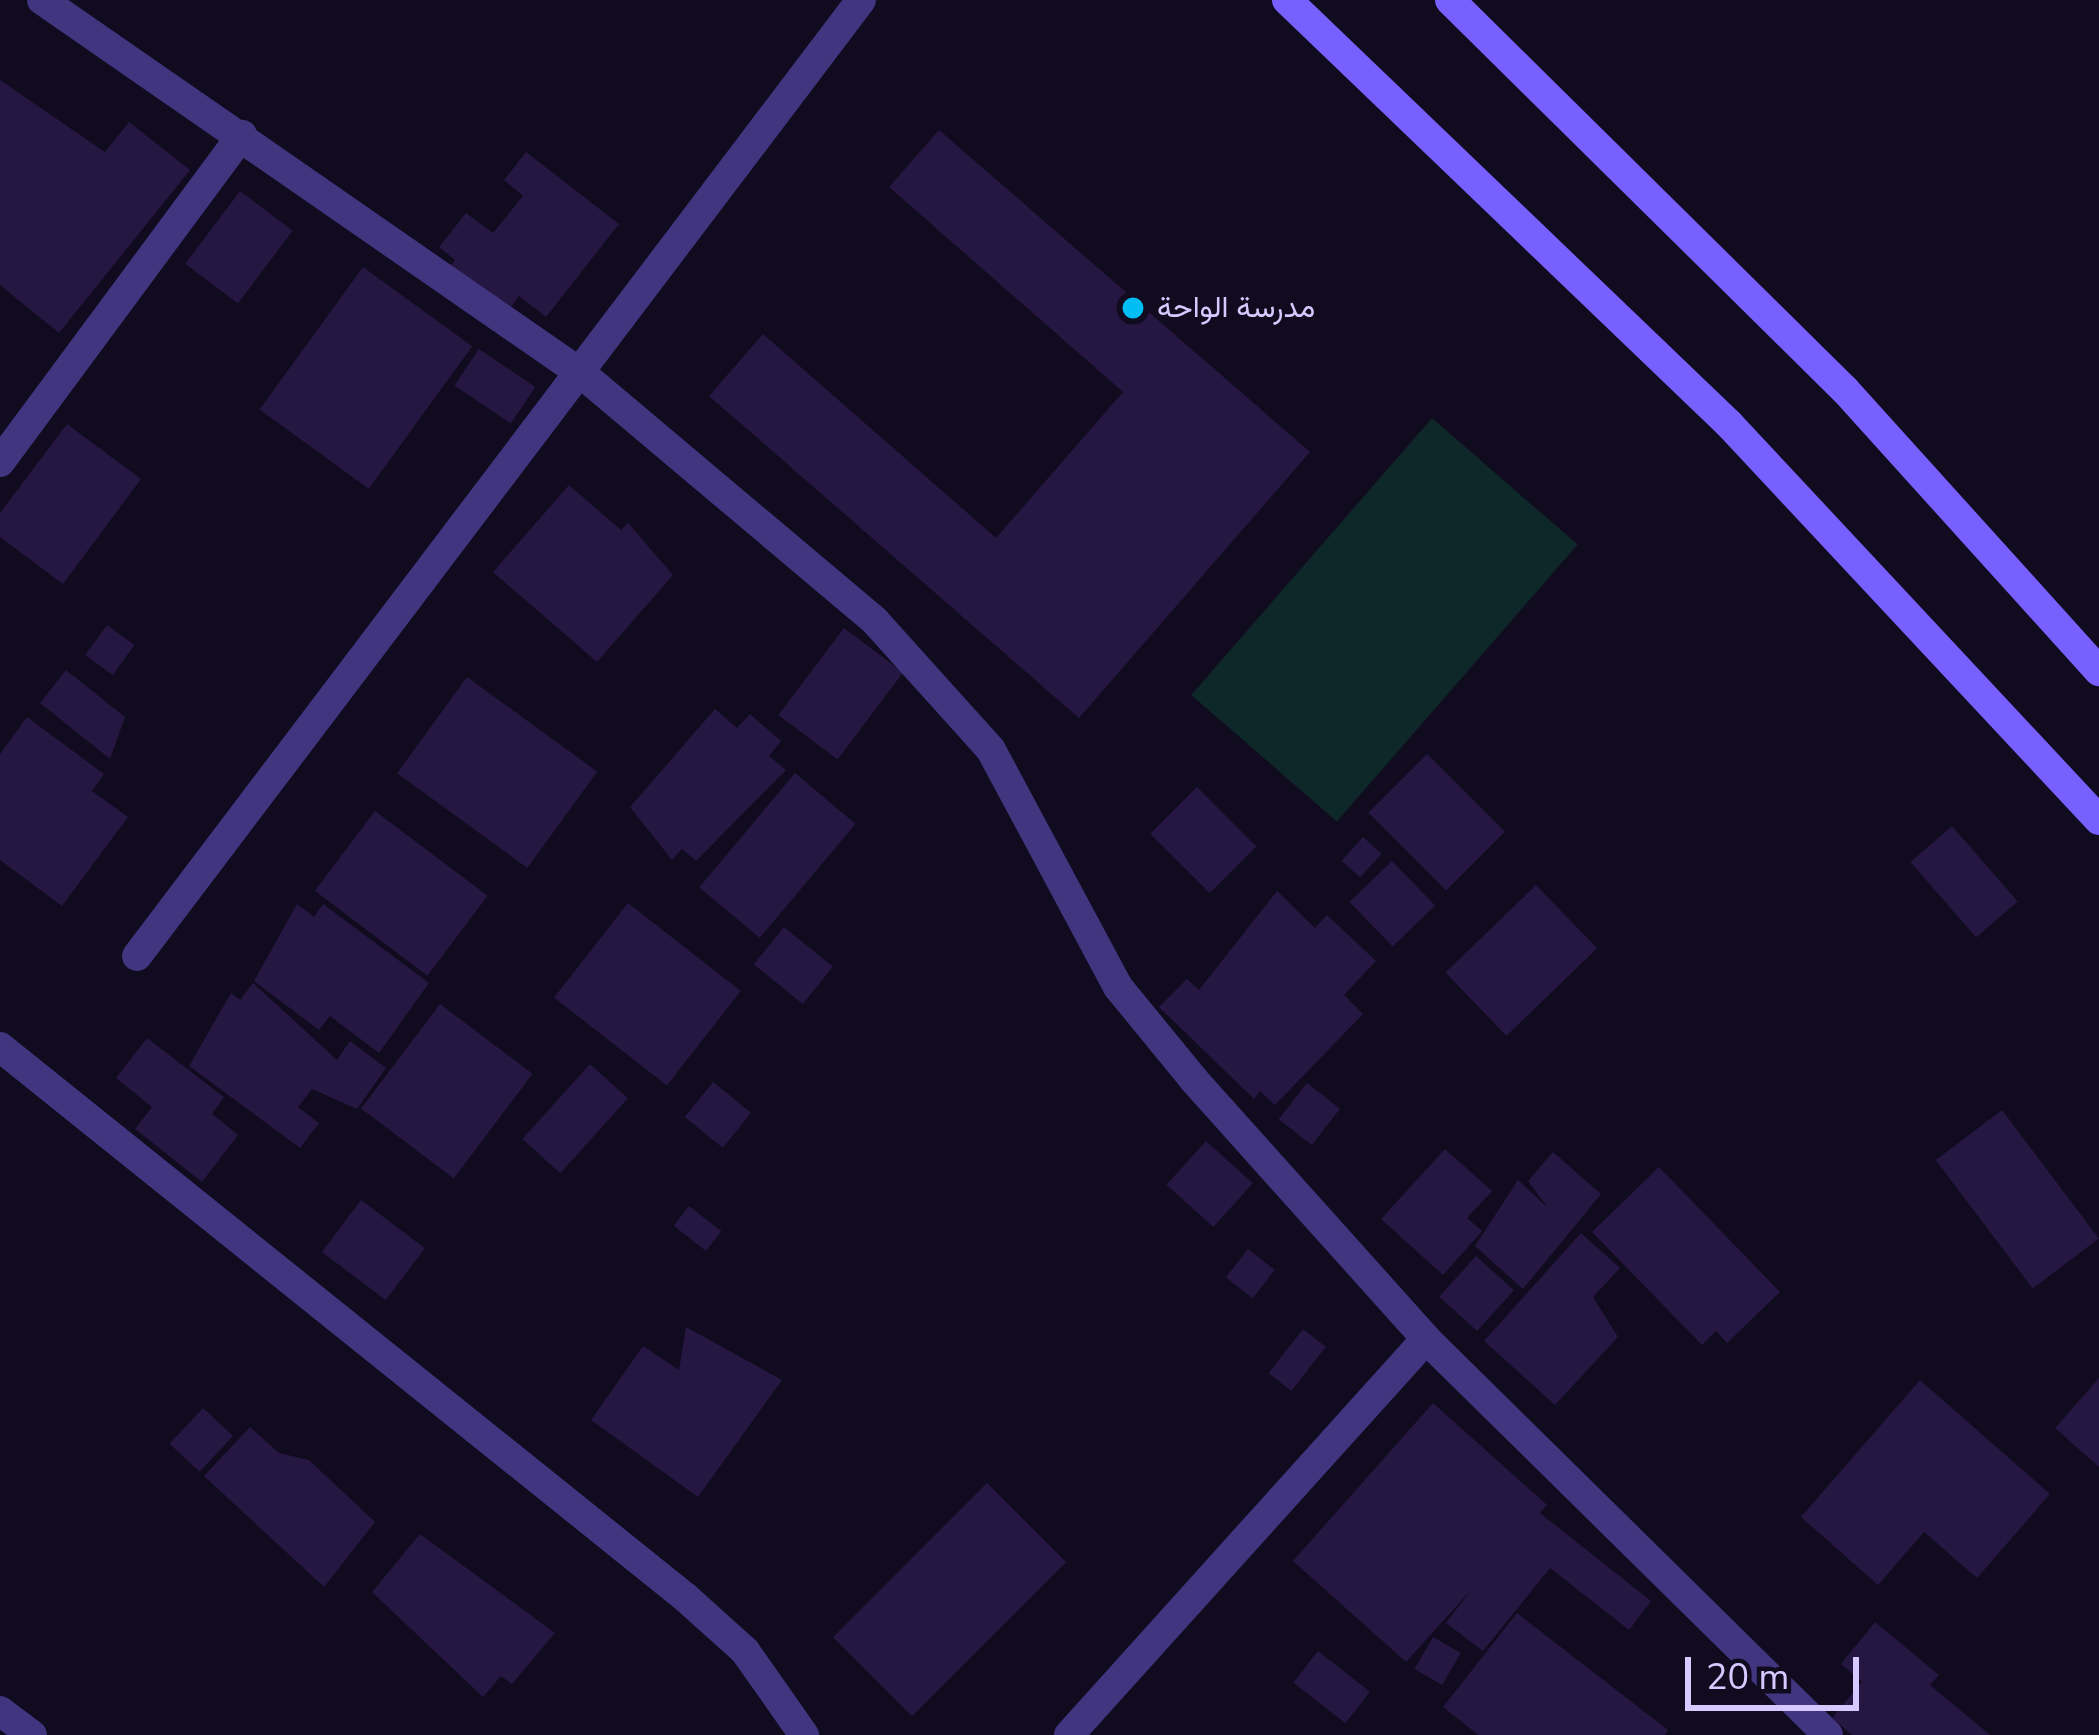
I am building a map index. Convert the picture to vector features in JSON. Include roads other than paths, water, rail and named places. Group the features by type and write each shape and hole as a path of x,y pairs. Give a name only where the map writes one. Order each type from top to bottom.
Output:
{"main road":[{"path":"1287,0 1730,424 2099,820"},
{"path":"1450,0 1846,390 2099,671"}],"street":[{"path":"42,0 582,374 940,684 1050,845 1118,987 1426,1339 1815,1729"},
{"path":"137,956 861,0"},
{"path":"0,462 242,135"},
{"path":"0,1047 685,1597 745,1652 804,1735"},
{"path":"1069,1735 1426,1339"},
{"path":"0,1711 32,1735"}],"place":[{"name":"مدرسة الواحة","path":"1133,308"}]}
